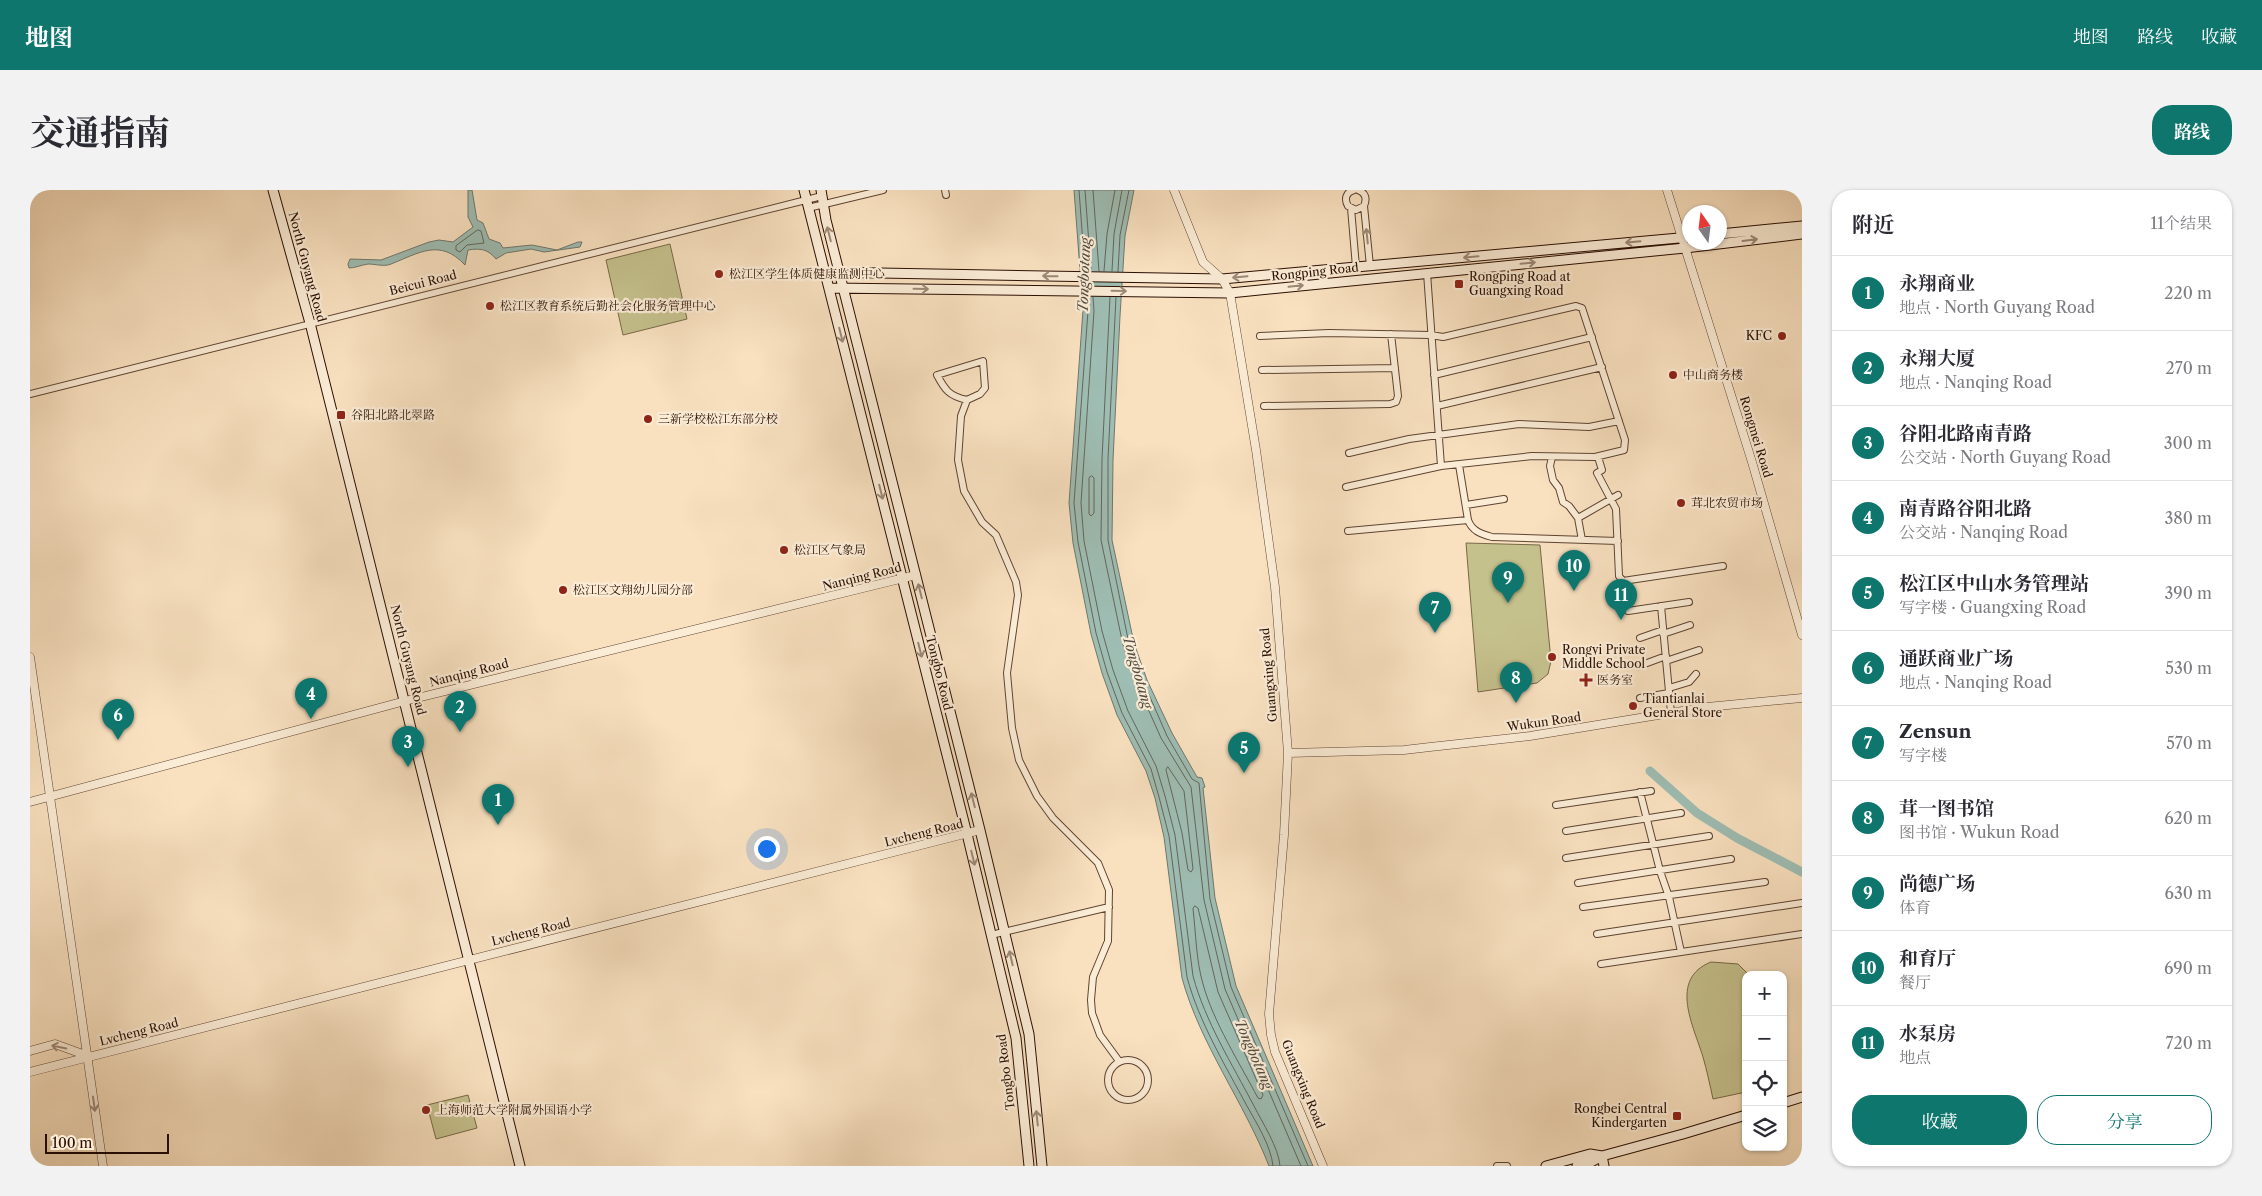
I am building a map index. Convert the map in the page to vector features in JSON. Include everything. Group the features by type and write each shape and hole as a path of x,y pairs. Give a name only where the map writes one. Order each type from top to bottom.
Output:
{"main road":[{"name":"North Guyang Road","path":"274,190 310,323 520,1166"},
{"name":"Tongbo Road","path":"804,190 967,834 1016,1038 1029,1166"},
{"name":"Tongbo Road","path":"822,197 839,272 980,830 1029,1034 1042,1166"},
{"path":"1727,233 1802,226"},
{"name":"Rongping Road","path":"1727,243 1802,234"},
{"path":"824,272 1222,279 1682,237"},
{"name":"Rongping Road","path":"828,288 1230,293 1682,248"},
{"path":"1787,1102 1802,1097"},
{"path":"1577,1166 1602,1156 1742,1116"},
{"path":"1546,1166 1590,1154 1602,1156"},
{"path":"1602,1156 1604,1166"}],"street":[{"name":"Beicui Road","path":"30,394 310,323 807,204 822,197 883,190"},
{"name":"Guangxing Road","path":"1174,190 1203,262 1222,279 1230,293 1256,450 1275,586 1288,752 1284,836 1269,1014 1275,1052 1323,1166"},
{"path":"1354,190 1348,193 1346,200 1351,208 1356,267"},
{"path":"1358,190 1365,196 1364,206 1370,266"},
{"name":"Rongmei Road","path":"1666,190 1682,228"},
{"path":"1351,208 1359,209 1364,206"},
{"name":"Rongmei Road","path":"1686,250 1751,456 1802,635"},
{"path":"1427,273 1441,466"},
{"path":"1260,336 1329,333 1431,335 1443,337 1580,306 1626,440 1624,450 1598,457 1532,456 1441,466 1346,486"},
{"path":"1264,406 1390,404 1396,402 1398,396 1391,334"},
{"path":"1434,375 1592,337"},
{"path":"967,400 952,397 946,391 937,374 983,361 985,388 980,394 967,400 961,416 958,460 964,492 982,522 996,535 1016,582 1018,595 1007,673 1012,728 1019,760 1044,807 1098,863 1108,890 1108,941 1093,977 1091,1000 1092,1013 1100,1035 1120,1061"},
{"path":"1437,406 1602,367"},
{"path":"1262,370 1395,368"},
{"path":"1350,453 1409,439 1518,424 1589,427 1619,421"},
{"path":"1552,457 1551,472 1561,497 1578,518 1582,540"},
{"path":"1598,457 1602,470 1597,473 1616,509 1619,576 1623,581 1722,566"},
{"path":"1460,465 1468,520 1470,527 1475,531 1492,537 1618,541"},
{"path":"1578,518 1618,495"},
{"path":"1466,505 1504,499"},
{"path":"1348,531 1468,520"},
{"name":"Nanqing Road","path":"30,802 405,701 916,575"},
{"path":"1628,611 1689,602"},
{"path":"1661,606 1671,713"},
{"path":"1640,638 1690,625"},
{"path":"1639,666 1699,650"},
{"path":"30,657 103,1166"},
{"path":"1640,698 1669,691 1689,682 1696,674"},
{"name":"Wukun Road","path":"1288,752 1413,749 1530,736 1707,707 1802,698"},
{"path":"1556,805 1651,791"},
{"path":"1640,792 1652,845 1669,897 1681,952"},
{"path":"1566,831 1681,813"},
{"name":"Lvcheng Road","path":"30,1072 980,830"},
{"path":"1566,858 1709,836"},
{"path":"1578,884 1731,859"},
{"path":"1583,908 1765,882"},
{"path":"1597,934 1802,903"},
{"path":"991,935 1109,907"},
{"path":"1601,964 1802,934"},
{"name":"Lvcheng Road","path":"30,1051 55,1044 88,1056"},
{"path":"1133,1060 1144,1066 1148,1072 1148,1086 1141,1096 1128,1100 1121,1099 1111,1091 1108,1084 1110,1071 1120,1061 1133,1060"},
{"path":"1497,1166 1507,1166"}],"shaded area":[{"path":"670,244 687,319 623,335 606,260"},
{"path":"1466,543 1540,545 1551,661 1548,674 1537,683 1478,692"},
{"path":"1711,962 1738,964 1745,971 1742,971 1742,1093 1713,1099 1688,1005 1687,992 1690,980 1698,970"},
{"path":"468,1095 477,1128 436,1139 427,1105"}],"water":[{"path":"468,190 472,190 477,220 483,223 489,239 500,243 503,248 532,245 557,250 582,242 580,247 544,252 531,249 506,253 496,259 484,250 468,250 465,265 447,252 429,250 389,265 368,264 349,268 350,259 381,260 429,242 439,240 453,242 473,227 468,217"},
{"name":"Tongbotang","path":"1074,190 1134,190 1125,236 1113,460 1112,540 1134,643 1147,680 1172,733 1197,777 1202,778 1205,787 1203,788 1215,898 1236,986 1313,1166 1269,1166 1259,1142 1200,1026 1182,978 1164,837 1155,798 1146,771 1117,715 1091,634 1073,543 1069,503 1083,310"}],"waterway":[{"path":"1650,771 1697,813 1737,838 1802,872"}],"place":[{"name":"松江区学生体质健康监测中心","path":"719,274"},
{"name":"Rongping Road at Guangxing Road","path":"1459,284"},
{"name":"松江区教育系统后勤社会化服务管理中心","path":"490,306"},
{"name":"KFC","path":"1782,336"},
{"name":"中山商务楼","path":"1673,375"},
{"name":"谷阳北路北翠路","path":"341,415"},
{"name":"三新学校松江东部分校","path":"648,419"},
{"name":"茸北农贸市场","path":"1681,503"},
{"name":"松江区气象局","path":"784,550"},
{"name":"松江区文翔幼儿园分部","path":"563,590"},
{"name":"和育厅","path":"1574,591"},
{"name":"尚德广场","path":"1508,603"},
{"name":"水泵房","path":"1621,620"},
{"name":"Zensun","path":"1435,633"},
{"name":"Rongyi Private Middle School","path":"1552,657"},
{"name":"医务室","path":"1586,680"},
{"name":"茸一图书馆","path":"1516,703"},
{"name":"Tiantianlai General Store","path":"1633,706"},
{"name":"南青路谷阳北路","path":"311,719"},
{"name":"永翔大厦","path":"460,732"},
{"name":"通跃商业广场","path":"118,740"},
{"name":"谷阳北路南青路","path":"408,767"},
{"name":"松江区中山水务管理站","path":"1244,773"},
{"name":"永翔商业","path":"498,825"},
{"name":"上海师范大学附属外国语小学","path":"426,1110"},
{"name":"Rongbei Central Kindergarten","path":"1677,1116"}]}
